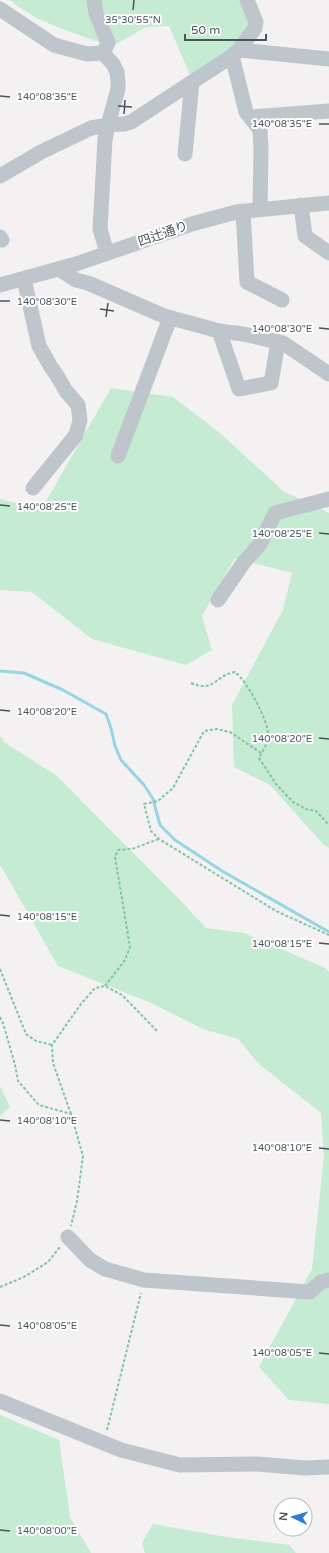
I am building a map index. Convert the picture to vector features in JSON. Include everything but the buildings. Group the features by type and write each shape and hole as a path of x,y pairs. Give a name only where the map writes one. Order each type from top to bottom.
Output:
{"street":[{"path":"94,0 96,13 108,43 103,53"},
{"path":"0,176 41,152 91,128 131,122 235,53 256,28 256,22 247,0"},
{"path":"0,9 54,45 87,54 103,53"},
{"path":"103,53 113,64 117,72 118,89 112,107 105,140 100,229 107,253"},
{"path":"235,53 329,59"},
{"path":"235,53 246,112 252,117 260,130 262,149 260,209"},
{"path":"185,154 192,82"},
{"path":"252,117 329,111"},
{"name":"四辻通り","path":"0,285 59,269 222,215 260,209 329,203"},
{"path":"301,205 305,236 329,253"},
{"path":"243,211 247,282 282,300"},
{"path":"59,269 76,280 88,283 170,318 219,331 243,334 283,343 329,374"},
{"path":"24,279 39,346 66,391 78,405 80,420 76,435 33,488"},
{"path":"118,456 170,318"},
{"path":"219,331 239,389 271,383 278,342"},
{"path":"218,600 244,562 260,544 276,513 329,499"},
{"path":"68,1237 90,1260 105,1269 144,1280 310,1292 321,1282 329,1280"},
{"path":"0,1401 104,1443 135,1454 180,1465 257,1464 305,1468 329,1467"}],"path":[{"path":"191,683 211,686 228,673 235,672 240,676 247,685 268,727 267,741 259,758 276,784 293,802 306,809 316,811 329,825"},
{"path":"262,753 230,732 217,728 204,731 174,788 158,801 144,804 151,831 159,839 276,911 329,935"},
{"path":"105,986 125,960 130,947 115,857 118,850 132,849 159,839"},
{"path":"0,968 26,1034 36,1041 52,1045"},
{"path":"0,1287 24,1277 48,1262 68,1237 77,1201 83,1156 71,1114 52,1063 52,1045 81,1004 95,988 105,986 122,995 158,1032"},
{"path":"0,1018 3,1023 15,1065 18,1081 39,1106 71,1114"},
{"path":"104,1443 144,1280"}],"green space":[{"path":"10,0 245,0 253,22 236,48 191,77 169,26 146,27 111,47 46,22 22,9"},
{"path":"111,388 173,397 220,433 283,491 329,513 329,848 324,845 270,785 234,767 232,705 283,610 292,573 235,558 202,616 212,650 186,665 92,639 32,592 0,590 0,499 41,510"},
{"path":"0,736 4,742 57,776 206,928 244,933 325,968 329,972 329,1404 289,1400 259,1367 312,1269 324,1156 321,1113 259,1064 238,1039 203,1029 149,1002 58,966 1,866 0,867"},
{"path":"0,1086 10,1107 0,1116"},
{"path":"0,1415 59,1440 70,1517 91,1553 0,1553"},
{"path":"153,1524 226,1537 289,1545 296,1553 145,1553 142,1543"}],"waterway":[{"path":"0,671 24,673 63,690 106,714 115,746 121,760 144,785 153,799 160,825 175,840 222,871 329,932"}]}
